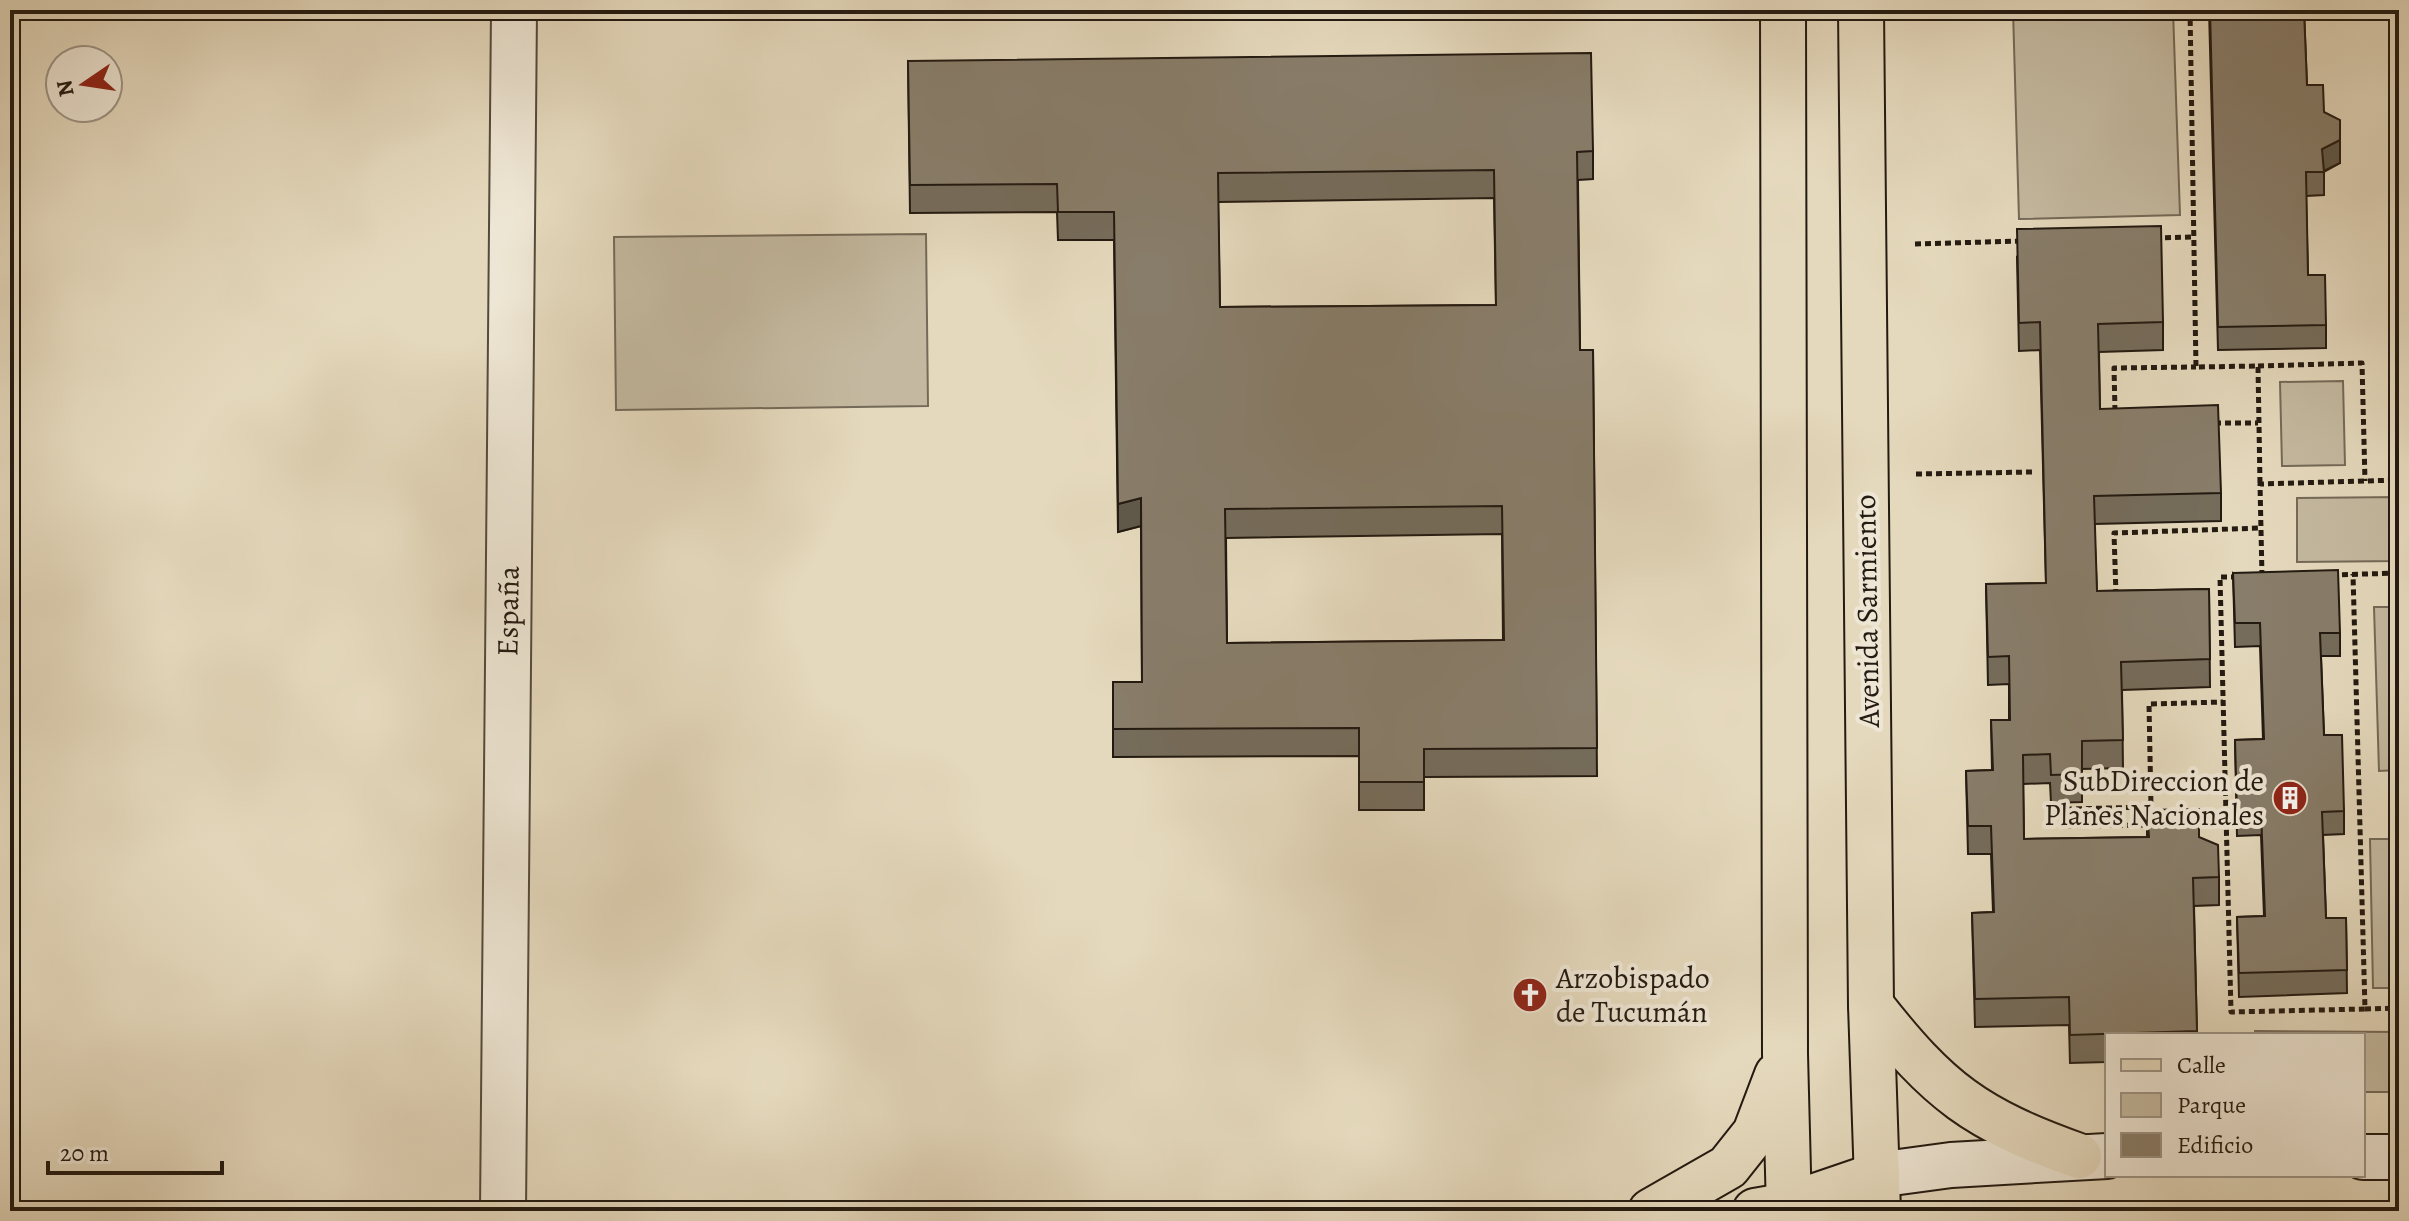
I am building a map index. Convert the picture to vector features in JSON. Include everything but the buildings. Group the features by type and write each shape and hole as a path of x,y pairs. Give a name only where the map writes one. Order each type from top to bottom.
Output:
{"main road":[{"path":"1783,10 1785,1054 1778,1209 1878,1193"},
{"name":"Avenida Sarmiento","path":"1861,10 1871,1005 1878,1193"},
{"path":"1871,1005 1909,1054 1975,1112 2015,1134 2093,1156"},
{"path":"1651,1211 1728,1167 1755,1133 1785,1054"}],"street":[{"name":"España","path":"503,1211 514,10"},
{"path":"1878,1193 1951,1165 2093,1156"},
{"path":"2365,1157 2399,1157"}],"path":[{"path":"2190,10 2196,367"},
{"path":"2148,238 2194,237"},
{"path":"1902,244 2025,241"},
{"path":"2115,425 2114,368 2362,363 2365,481"},
{"path":"2258,366 2262,576"},
{"path":"2211,424 2258,423"},
{"path":"1907,474 2033,472"},
{"path":"2260,484 2399,480"},
{"path":"2131,599 2116,599 2114,533 2261,528"},
{"path":"2323,575 2399,573"},
{"path":"2353,574 2365,1009"},
{"path":"2277,576 2220,577 2231,1012 2399,1008"},
{"path":"2205,596 2220,595"},
{"path":"2163,824 2068,826 2068,809 2151,807 2149,704 2223,702"},
{"path":"2179,824 2226,823"}],"green space":[{"path":"2013,10 2173,10 2180,215 2019,219"},
{"path":"926,234 928,406 616,410 614,237"},
{"path":"2343,381 2345,465 2282,466 2280,382"},
{"path":"2399,497 2399,561 2297,562 2297,498"},
{"path":"2374,607 2399,607 2399,770 2379,771"},
{"path":"2370,839 2399,839 2399,988 2373,988"},
{"path":"2399,1032 2399,1092 2365,1092 2365,1033 2255,1033"}],"place":[{"name":"SubDireccion de Planes Nacionales","path":"2290,798"},
{"name":"Arzobispado de Tucumán","path":"1530,995"}]}
